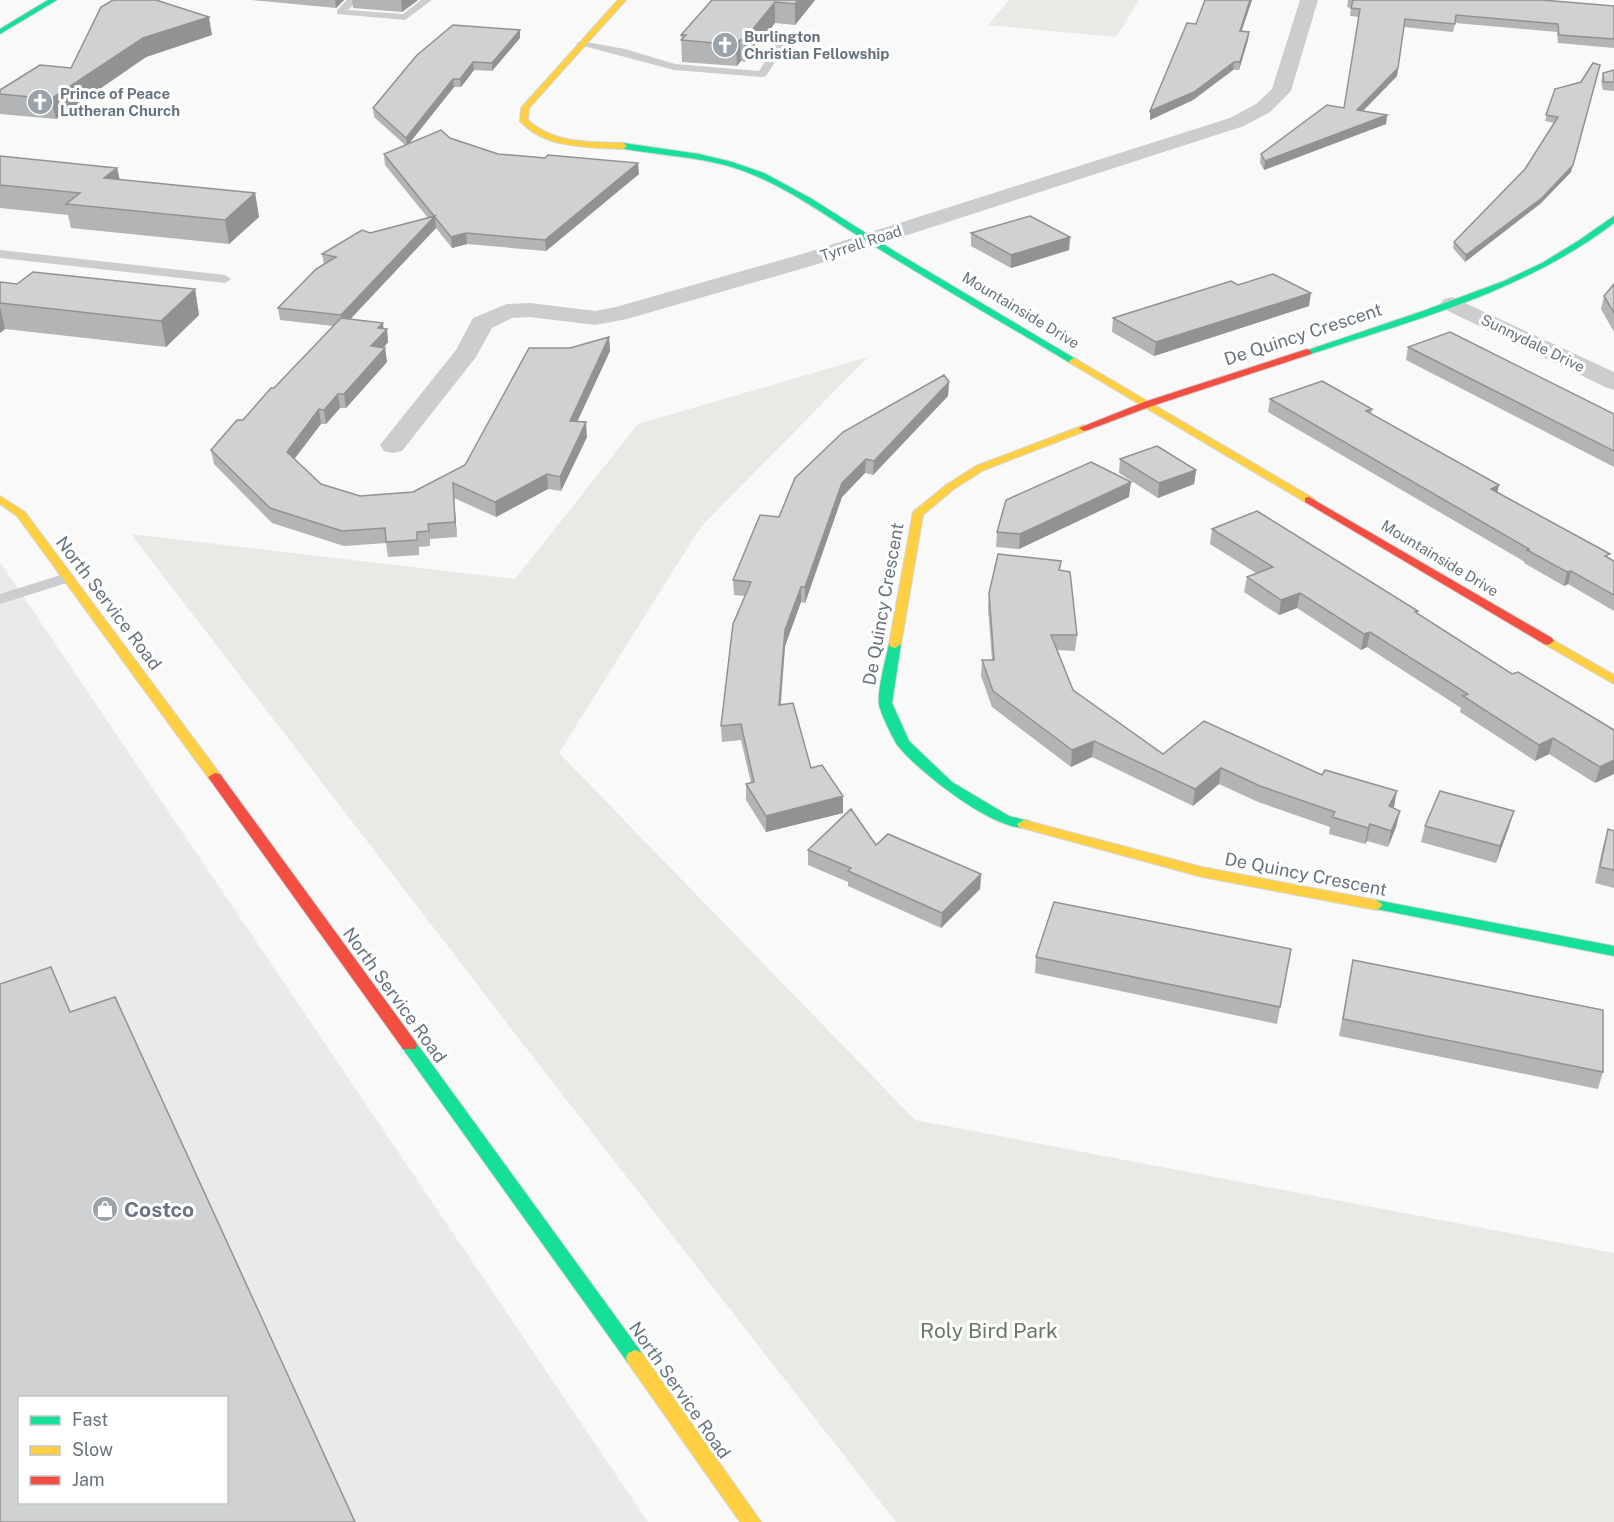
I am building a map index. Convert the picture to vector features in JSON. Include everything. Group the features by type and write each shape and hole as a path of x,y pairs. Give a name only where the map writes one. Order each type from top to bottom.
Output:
{"street":[{"path":"0,32 53,0"},
{"name":"Mountainside Drive","path":"622,0 525,108 524,121 534,132 589,144 634,147 701,156 768,177 806,198 870,240 1614,680"},
{"name":"Tyrrell Road","path":"393,446 467,352 482,323 507,312 530,310 595,318 619,314 870,240 1237,122 1263,108 1281,91 1309,0"},
{"name":"De Quincy Crescent","path":"1614,219 1593,237 1552,262 1452,304 1148,404 980,468 950,487 917,514 885,703 903,743 947,785 1004,819 1202,872 1614,951"},
{"name":"Sunnydale Drive","path":"1452,304 1614,382"},
{"name":"North Service Road","path":"0,499 21,514 88,603 568,1263 751,1522"}],"lane":[{"path":"353,0 340,12 405,17 428,0"},
{"path":"581,44 625,52 674,67 762,74 784,41"},
{"path":"0,254 225,279"},
{"path":"0,599 67,578"}],"shaded area":[{"path":"0,562 648,1522 0,1522"}],"green space":[{"path":"1009,0 1139,0 1116,37 988,25"},
{"name":"Roly Bird Park","path":"868,357 700,528 559,753 915,1120 1614,1253 1614,1522 896,1522 523,1044 131,534 515,579 638,424"}],"building":[{"path":"113,0 156,0 209,17 143,38 51,99 0,94 0,90 40,65 71,68 101,7"},
{"path":"712,0 798,0 795,4 775,2 744,40 740,40 736,45 681,40 686,35 681,35"},
{"path":"1205,0 1250,0 1240,31 1249,32 1240,62 1234,62 1194,92 1150,111 1187,23 1196,24"},
{"path":"1353,0 1542,0 1614,6 1614,39 1559,35 1558,24 1456,15 1455,24 1405,19 1398,68 1357,110 1387,115 1265,161 1261,154 1327,105 1344,108 1360,9 1351,8"},
{"path":"453,25 520,30 492,63 473,62 460,79 453,79 406,138 373,108 417,55"},
{"path":"1593,63 1600,65 1573,165 1542,198 1466,255 1454,242 1525,169 1558,117 1546,115 1555,89 1581,82"},
{"path":"1614,70 1614,82 1604,82 1603,73"},
{"path":"441,130 450,138 498,154 545,158 548,155 638,163 545,240 466,233 451,237 384,154"},
{"path":"0,156 117,168 104,178 255,193 225,220 66,204 80,193 0,185"},
{"path":"435,216 341,315 278,308 316,269 336,257 322,254 362,230 370,233"},
{"path":"1030,216 1070,237 1011,255 971,233"},
{"path":"33,272 195,289 161,321 0,303 0,282 17,284"},
{"path":"1273,274 1311,293 1156,342 1113,318 1231,281 1238,285"},
{"path":"1614,284 1614,313 1604,296"},
{"path":"341,318 383,323 378,328 387,329 371,346 385,348 344,394 338,394 324,410 319,409 287,452 321,484 360,496 413,492 465,465 529,348 570,348 609,337 570,421 586,422 560,477 547,474 495,502 453,483 455,522 428,524 429,531 417,532 417,540 386,542 385,528 342,531 270,508 211,450 237,420 243,420 271,388 274,388"},
{"path":"1450,332 1614,414 1614,451 1408,347"},
{"path":"944,375 949,382 874,461 866,459 842,483 805,587 801,587 785,630 779,705 793,703 811,768 822,765 843,796 766,816 746,784 754,782 741,724 721,726 733,624 751,582 733,580 760,515 779,517 795,478 843,432"},
{"path":"1322,381 1372,409 1366,411 1499,485 1491,489 1610,554 1605,556 1614,561 1614,595 1527,550 1529,549 1270,399"},
{"path":"1157,446 1196,470 1159,483 1120,459"},
{"path":"1091,462 1131,482 1020,534 997,532 1006,500"},
{"path":"1257,511 1418,611 1415,612 1512,674 1518,672 1614,730 1614,760 1600,767 1553,738 1539,745 1463,696 1468,694 1370,632 1364,634 1300,593 1281,600 1247,577 1273,567 1212,529"},
{"path":"998,554 1061,561 1059,570 1070,572 1077,635 1051,635 1073,690 1163,754 1204,721 1322,775 1325,770 1397,791 1389,806 1400,811 1391,831 1370,824 1368,828 1332,817 1335,812 1260,786 1221,768 1195,789 1094,741 1072,750 993,691 982,660 994,660 989,593"},
{"path":"1440,791 1514,811 1500,846 1425,826"},
{"path":"851,809 876,845 888,834 981,874 942,913 848,871 851,868 808,850"},
{"path":"1608,829 1614,831 1614,870 1600,867"},
{"path":"1054,902 1291,949 1280,1007 1036,957"},
{"path":"1353,960 1603,1010 1603,1072 1343,1019"},
{"name":"Costco","path":"51,967 70,1012 115,997 355,1522 0,1522 0,984"}],"traffic: fast":[{"path":"0,32 53,0"},
{"path":"623,146 699,156 729,163 761,175 809,201 895,256 1074,361"},
{"path":"1307,352 1468,299 1507,283 1546,265 1614,219"},
{"path":"895,644 885,703 903,743 947,785 1004,819 1024,824"},
{"path":"1376,905 1614,951"},
{"path":"409,1045 635,1358"}],"traffic: slow":[{"path":"622,0 525,108 524,121 544,136 557,140 570,143 623,146"},
{"path":"1074,361 1309,500"},
{"path":"895,644 917,514 950,487 980,468 1084,428"},
{"path":"0,499 21,514 215,777"},
{"path":"1548,641 1614,680"},
{"path":"1024,824 1202,872 1376,905"},
{"path":"635,1358 751,1522"}],"traffic: jam":[{"path":"1084,428 1148,404 1307,352"},
{"path":"1309,500 1548,641"},
{"path":"215,777 409,1045"}],"place":[{"name":"Burlington Christian Fellowship","path":"725,45"},
{"name":"Prince of Peace Lutheran Church","path":"40,102"},
{"name":"Costco","path":"105,1209"}]}
